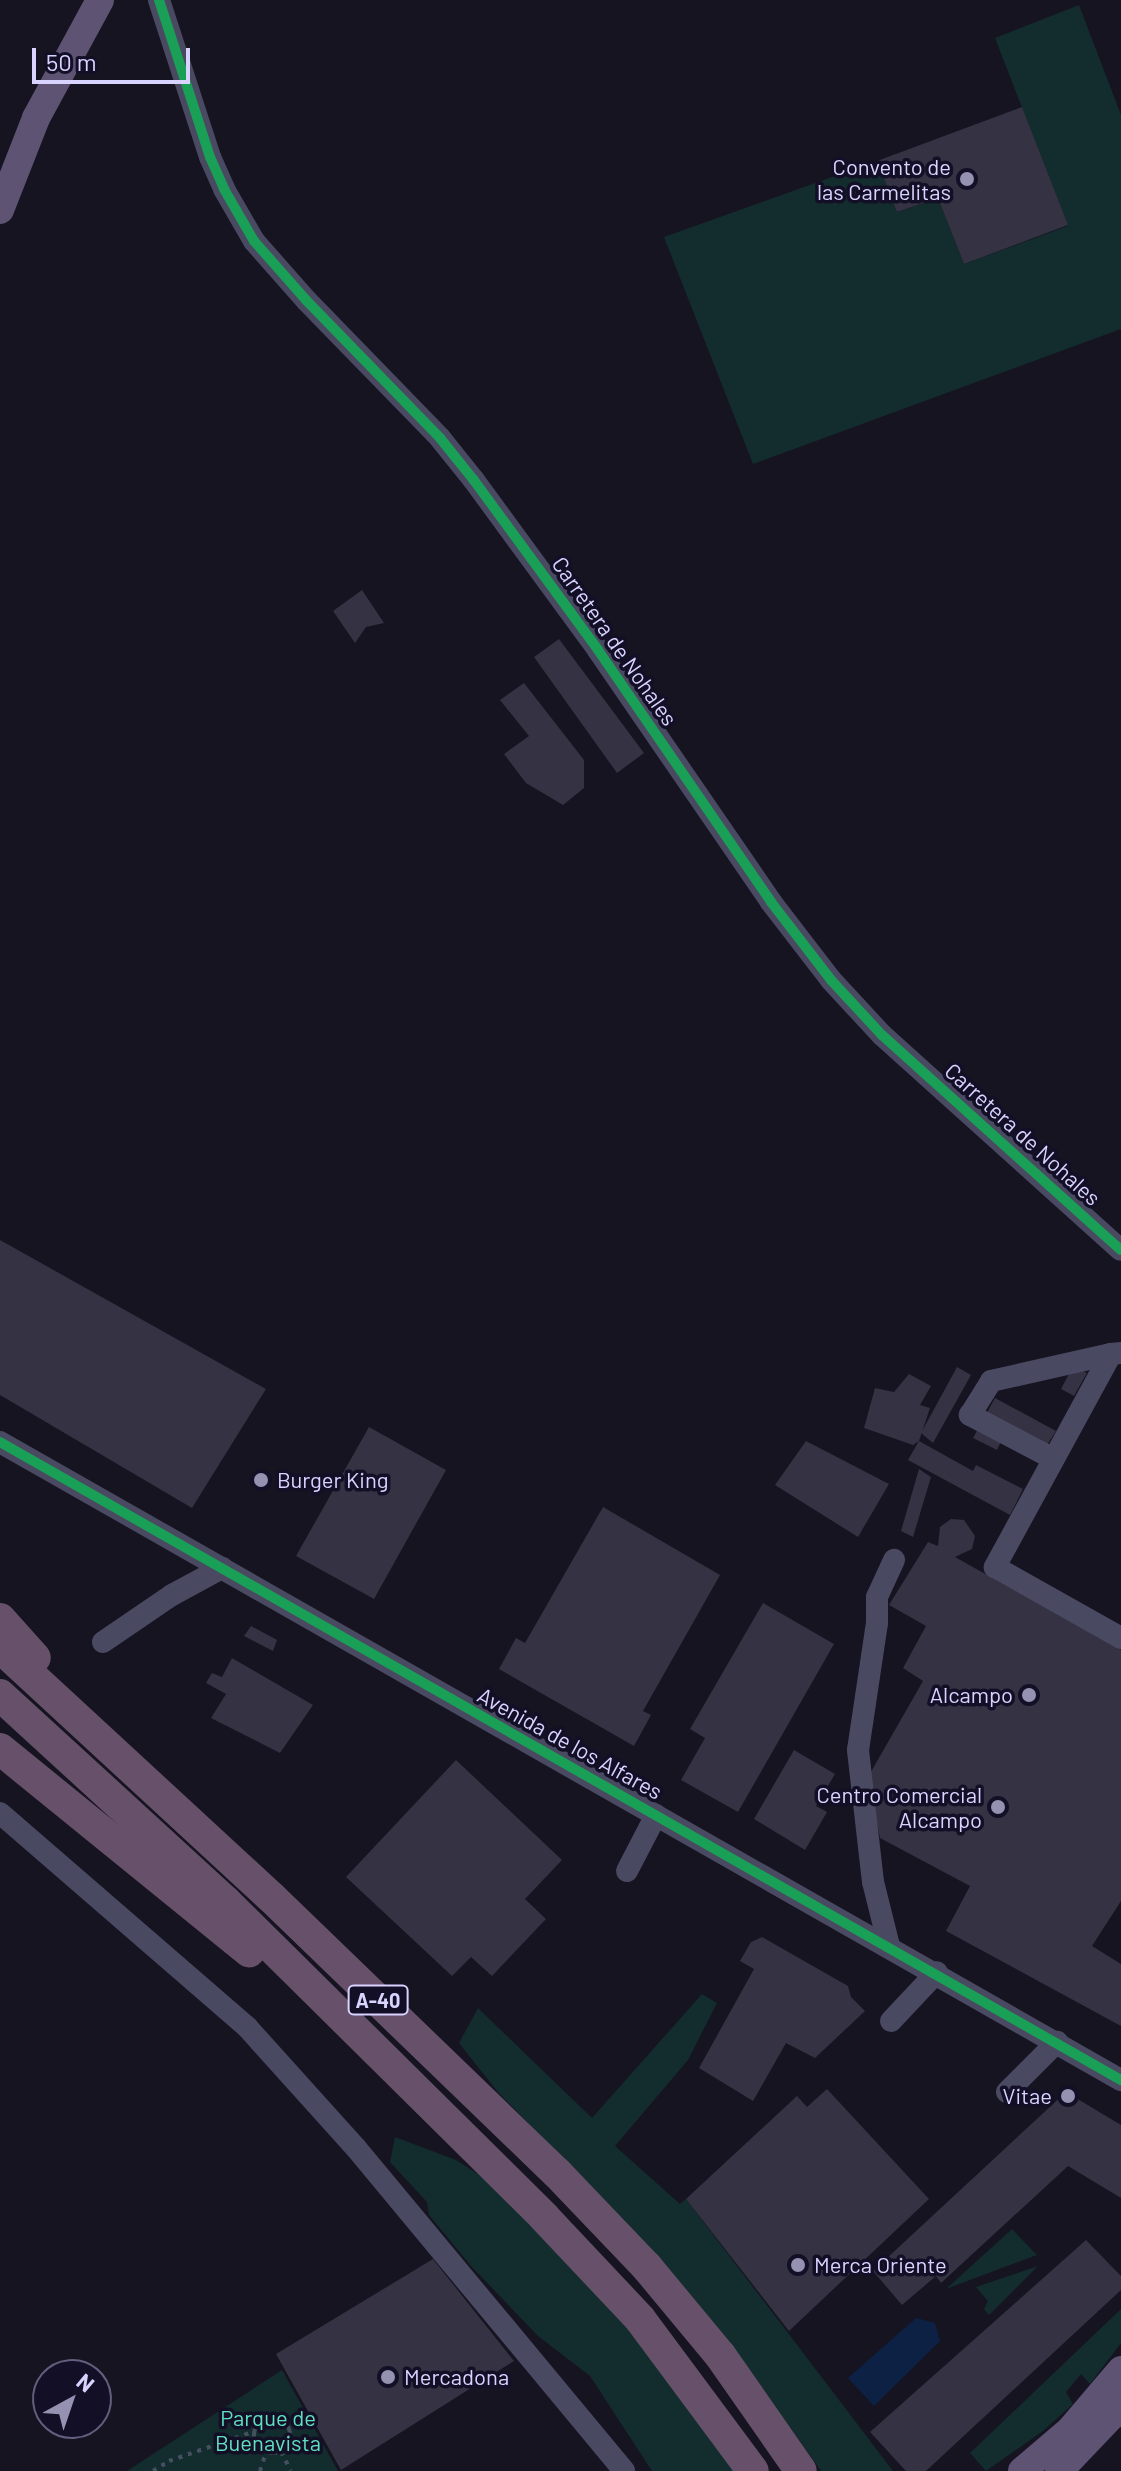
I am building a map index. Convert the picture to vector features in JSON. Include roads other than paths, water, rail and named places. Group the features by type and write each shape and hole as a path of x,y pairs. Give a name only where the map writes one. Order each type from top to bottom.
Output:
{"highway":[{"path":"0,1619 271,1897"},
{"name":"A-40","path":"0,1647 271,1897 557,2173 646,2266 720,2355 801,2471"},
{"name":"A-40","path":"0,1695 226,1902 640,2319 753,2471"},
{"path":"0,1749 409,2084"}],"main road":[{"path":"0,210 36,118 100,0"},
{"path":"1022,2471 1070,2430 1121,2370"},
{"path":"1059,2471 1121,2406"}],"street":[{"name":"Carretera de Nohales","path":"159,0 210,157 224,189 254,241 306,300 440,438 473,479 598,650 771,902 831,980 882,1035 1121,1250"},
{"path":"1052,1458 970,1415 991,1381 1116,1353"},
{"path":"1116,1353 1052,1458 995,1567 1121,1638"},
{"name":"Avenida de los Alfares","path":"0,1442 937,1972 1121,2080"},
{"path":"889,1946 873,1882 858,1750 877,1623 877,1597 894,1560"},
{"path":"103,1642 172,1595 222,1568"},
{"path":"0,1813 247,2027 376,2171 624,2471"},
{"path":"627,1871 656,1815"},
{"path":"891,2021 937,1972"},
{"path":"1007,2092 1057,2042"}],"water":[{"path":"916,2318 935,2323 940,2341 874,2406 848,2378"}],"place":[{"name":"Convento de las Carmelitas","path":"967,179"},
{"name":"Burger King","path":"261,1480"},
{"name":"Alcampo","path":"1029,1695"},
{"name":"Centro Comercial Alcampo","path":"998,1807"},
{"name":"Vitae","path":"1068,2096"},
{"name":"Merca Oriente","path":"798,2265"},
{"name":"Mercadona","path":"388,2377"}],"park label":[{"name":"Parque de Buenavista","path":"268,2430"}]}
